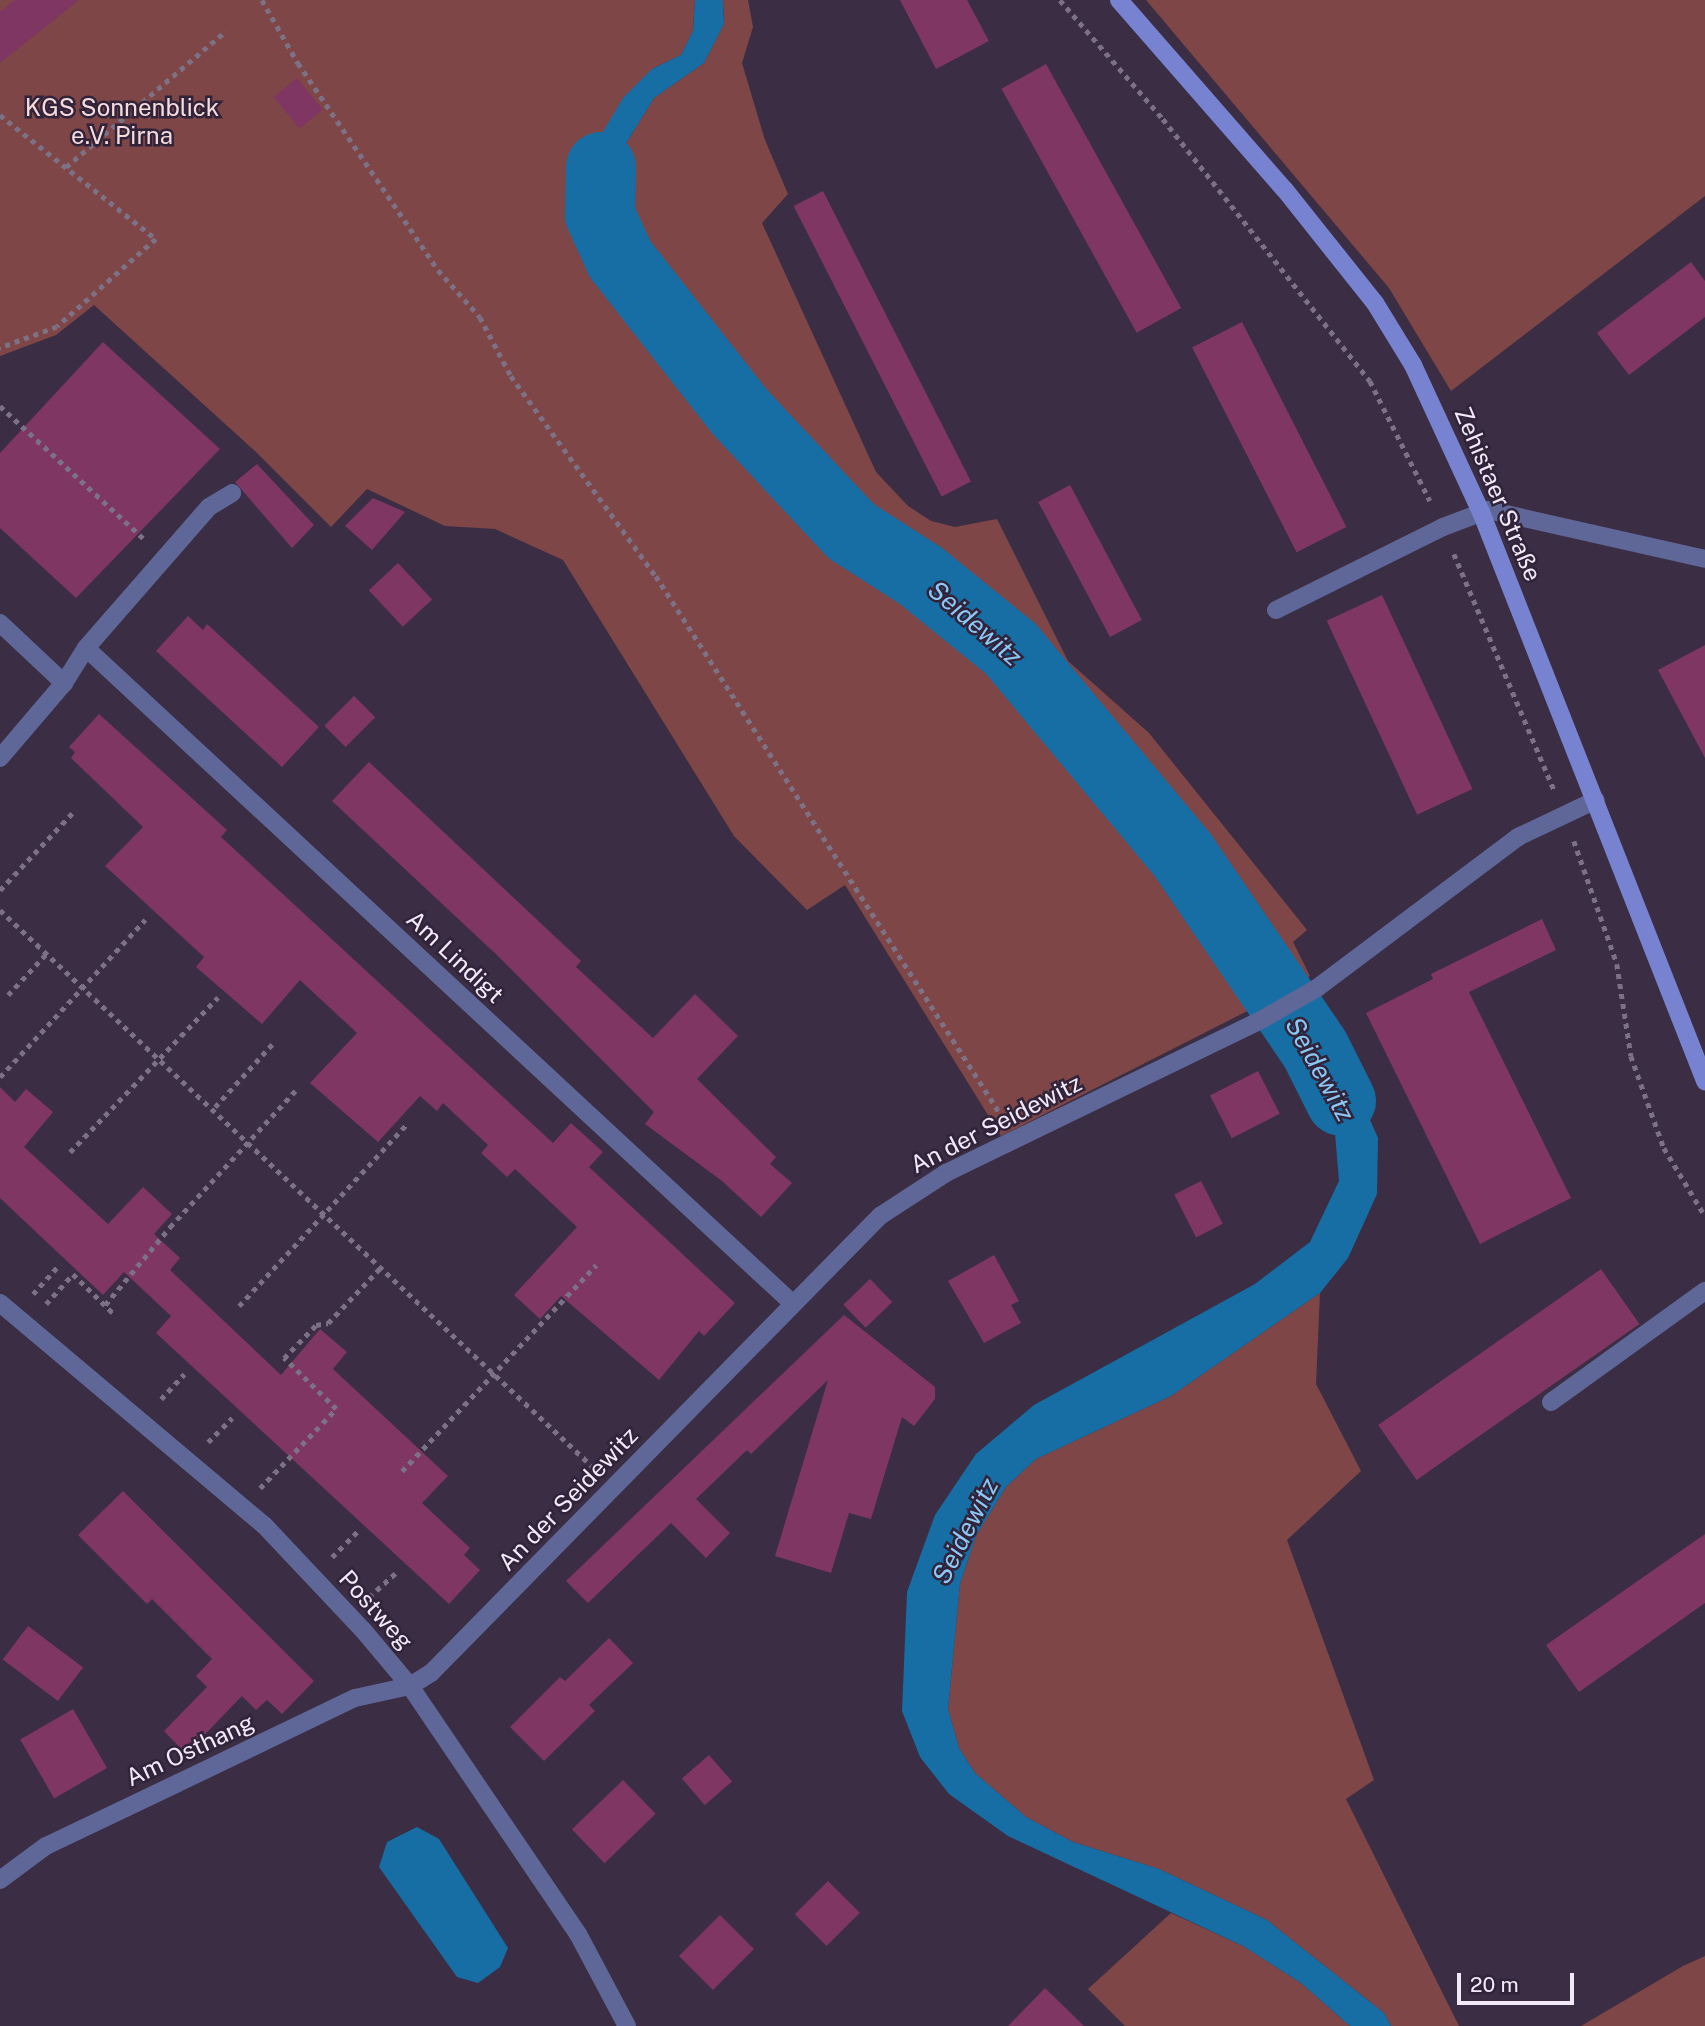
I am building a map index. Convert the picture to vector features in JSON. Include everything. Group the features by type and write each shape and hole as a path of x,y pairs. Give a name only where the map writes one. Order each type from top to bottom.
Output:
{"main road":[{"name":"Zehistaer Straße","path":"1119,0 1285,190 1375,303 1413,365 1481,512 1705,1081"}],"street":[{"path":"0,758 64,683 86,649 209,507 233,493"},
{"path":"1276,610 1443,527 1481,512 1537,519 1705,559"},
{"path":"0,623 64,683"},
{"name":"Am Lindigt","path":"86,649 791,1302"},
{"name":"An der Seidewitz","path":"410,1686 431,1673 614,1488 791,1302 880,1216 946,1173 1261,1020 1317,988 1517,836 1596,800"},
{"path":"1551,1402 1705,1291"},
{"name":"Postweg","path":"0,1303 264,1525 410,1686 579,1934 627,2026"},
{"name":"Am Osthang","path":"0,1880 46,1846 314,1718 376,1690 410,1686"}],"path":[{"path":"262,0 298,63 438,270 480,317 512,376 656,576 1017,1139"},
{"path":"1060,0 1163,119 1370,381 1443,527 1564,813 1614,953 1635,1067 1664,1148 1705,1216"},
{"path":"66,167 226,31"},
{"path":"0,115 156,239 57,327 0,348"},
{"path":"0,406 154,548"},
{"path":"0,890 75,810"},
{"path":"0,910 250,1140 614,1488"},
{"path":"0,1077 145,920"},
{"path":"8,995 47,953"},
{"path":"70,1152 218,997"},
{"path":"215,1108 275,1041"},
{"path":"105,1305 295,1091"},
{"path":"239,1306 407,1124"},
{"path":"32,1294 60,1264"},
{"path":"402,1471 596,1265"},
{"path":"258,1490 336,1409 284,1358 316,1325 328,1323 382,1266"},
{"path":"46,1304 73,1274 113,1313"},
{"path":"160,1399 184,1374"},
{"path":"208,1442 232,1418"},
{"path":"328,1562 359,1530"},
{"path":"366,1600 396,1573"}],"green space":[{"name":"KGS Sonnenblick e.V. Pirna","path":"0,0 695,0 693,31 681,55 652,69 585,214 612,261 620,259 740,412 851,531 921,576 1011,649 1184,857 1279,995 1001,1136 845,885 807,910 734,836 563,560 495,529 445,526 367,489 331,527 256,452 94,305 56,335 0,356"},
{"path":"723,0 748,0 753,27 742,63 765,140 788,194 762,223 876,472 908,506 931,521 955,527 997,519 1068,661 1149,733 1307,930 1293,942 1310,976 1298,983 1201,851 1036,656 941,573 861,515 785,437 630,249 611,215 611,168 654,98 704,63 724,24"},
{"path":"1146,0 1705,0 1705,196 1451,391 1389,288"},
{"path":"1320,1293 1316,1384 1361,1471 1287,1540 1374,1780 1346,1799 1459,2026 1391,2026 1384,2013 1267,1920 1159,1869 1073,1842 1026,1817 975,1773 959,1748 948,1709 960,1584 976,1536 1006,1487 1036,1459 1171,1396"},
{"path":"1171,1913 1243,1946 1301,1983 1350,2026 1125,2026 1088,1989"},
{"path":"1705,1956 1705,2026 1581,2026 1683,1966"}],"water":[{"path":"695,0 723,0 724,24 704,63 654,98 611,168 611,215 630,249 785,437 861,515 941,573 1036,655 1109,731 1298,983 1279,995 1184,857 1011,649 921,576 851,531 740,412 620,260 612,261 585,214 584,164 623,98 652,69 681,55 693,31"},
{"path":"1314,1007 1334,1039 1378,1138 1377,1194 1348,1258 1320,1293 1171,1396 1036,1459 1006,1487 976,1536 960,1584 948,1709 959,1748 975,1773 1026,1817 1073,1842 1159,1869 1267,1920 1384,2013 1391,2026 1350,2026 1301,1983 1243,1946 1008,1836 949,1794 920,1757 902,1711 907,1592 935,1515 976,1454 1034,1405 1255,1284 1310,1242 1339,1181 1334,1121 1269,1033"},
{"path":"417,1827 439,1839 508,1948 500,1967 478,1983 457,1977 379,1867 387,1842"}],"pier":[{"path":"1312,1004 1317,1005 1307,1056 1302,1055"}],"building":[{"path":"15,0 79,0 0,63 0,12"},
{"path":"900,0 967,0 989,41 936,69"},
{"path":"1046,64 1181,308 1137,333 1001,89"},
{"path":"297,78 323,110 299,129 274,97"},
{"path":"823,191 971,481 942,496 794,206"},
{"path":"1691,262 1705,281 1705,317 1629,375 1597,333"},
{"path":"1242,322 1346,527 1297,552 1192,347"},
{"path":"103,342 220,449 76,598 0,528 0,453"},
{"path":"257,464 314,525 292,548 235,482"},
{"path":"1070,485 1142,620 1110,637 1038,502"},
{"path":"373,498 405,512 372,550 345,526"},
{"path":"398,563 432,600 403,627 369,590"},
{"path":"1382,595 1472,789 1417,815 1327,621"},
{"path":"188,616 203,630 207,624 319,727 282,767 156,651"},
{"path":"1705,645 1705,758 1658,670"},
{"path":"354,696 375,717 346,747 324,726"},
{"path":"99,714 227,830 221,837 553,1143 571,1123 603,1152 589,1167 735,1303 704,1336 699,1331 659,1380 561,1296 540,1319 514,1295 577,1227 515,1169 507,1177 481,1153 488,1145 443,1103 437,1111 420,1096 378,1142 310,1083 357,1033 300,980 262,1024 196,967 204,957 105,866 143,827 71,758 75,752 69,747"},
{"path":"369,762 581,961 576,967 653,1038 695,994 738,1036 697,1079 776,1157 770,1164 792,1183 761,1217 722,1181 645,1124 654,1112 499,957 332,801"},
{"path":"1542,919 1556,950 1469,992 1571,1198 1480,1244 1366,1013 1433,979 1431,974"},
{"path":"1258,1071 1280,1114 1232,1138 1210,1096"},
{"path":"0,1087 15,1102 26,1089 53,1112 24,1147 108,1224 143,1187 172,1214 154,1234 180,1258 170,1270 281,1375 320,1329 347,1352 333,1369 448,1476 422,1503 470,1548 464,1555 480,1570 449,1604 156,1333 171,1316 124,1272 103,1295 0,1198"},
{"path":"1201,1181 1223,1224 1196,1237 1174,1195"},
{"path":"994,1255 1019,1301 1011,1305 1021,1323 984,1343 948,1281"},
{"path":"1601,1269 1639,1324 1417,1480 1378,1425"},
{"path":"870,1279 892,1302 866,1328 843,1305"},
{"path":"844,1315 935,1387 935,1399 914,1426 902,1417 871,1519 849,1513 831,1573 775,1556 828,1380 751,1454 747,1450 696,1499 730,1533 706,1558 671,1523 588,1603 566,1581"},
{"path":"123,1491 314,1681 282,1714 267,1700 256,1710 242,1696 186,1754 164,1731 207,1687 196,1676 212,1659 152,1599 147,1604 78,1535"},
{"path":"1705,1534 1705,1603 1579,1692 1546,1645"},
{"path":"28,1626 83,1668 58,1701 3,1660"},
{"path":"609,1638 633,1663 589,1705 595,1711 544,1761 510,1727 560,1677 565,1681"},
{"path":"73,1709 107,1768 54,1798 20,1740"},
{"path":"709,1755 732,1781 705,1805 682,1779"},
{"path":"623,1780 656,1814 605,1863 572,1829"},
{"path":"828,1881 860,1913 827,1946 795,1914"},
{"path":"720,1915 754,1949 713,1990 679,1956"},
{"path":"1045,1988 1084,2026 1008,2026"}],"waterway":[{"name":"Seidewitz","path":"601,167 600,215 620,259 740,412 851,531 921,576 1011,649 1184,857 1315,1049 1341,1101"}]}
